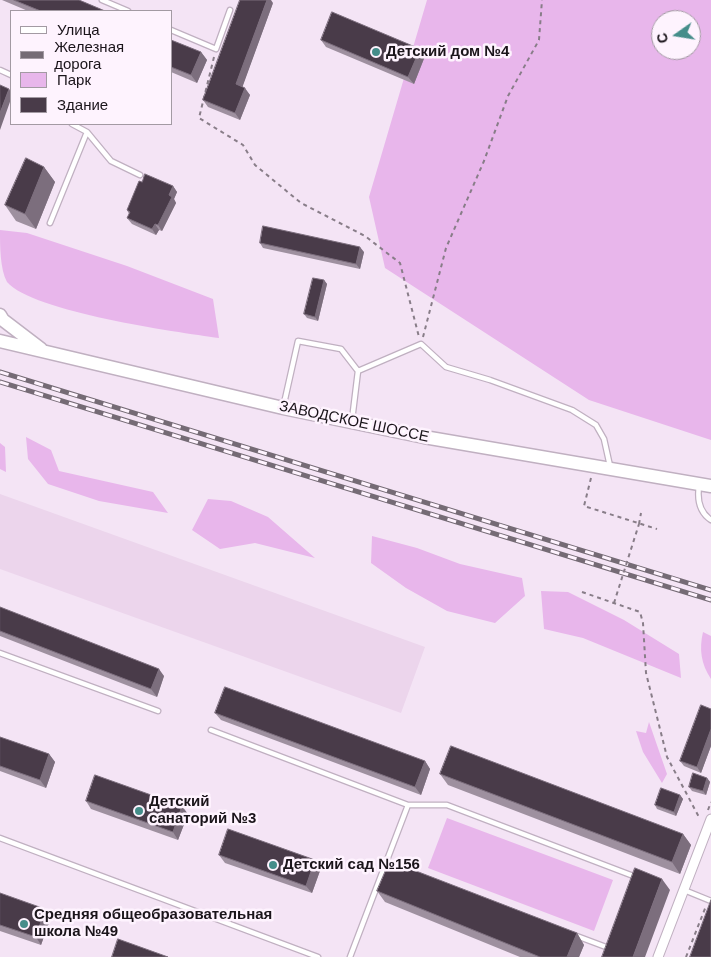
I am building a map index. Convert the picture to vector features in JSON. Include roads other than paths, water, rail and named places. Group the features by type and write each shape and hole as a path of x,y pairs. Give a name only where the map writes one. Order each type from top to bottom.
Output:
{"main road":[{"path":"0,315 3,320 45,352"},
{"name":"ЗАВОДСКОЕ ШОССЕ","path":"0,341 283,408 424,437 705,485"}],"street":[{"path":"658,957 708,824"}],"lane":[{"path":"102,0 126,10"},
{"path":"172,30 216,49 230,10"},
{"path":"74,125 87,132 111,161 140,175"},
{"path":"50,223 87,132"},
{"path":"283,408 298,341 341,349 358,371 352,422"},
{"path":"358,371 421,344 446,367 490,380 572,410 596,425 604,439 610,470"},
{"path":"705,485 697,502 711,520"},
{"path":"0,653 158,711"},
{"path":"211,730 408,805 447,806 636,878 632,886"},
{"path":"350,957 408,805"},
{"path":"0,838 318,957"},
{"path":"386,863 395,866"},
{"path":"684,890 710,900"},
{"path":"569,933 605,949 609,938"}],"railway":[{"path":"0,372 711,590"},
{"path":"0,382 711,600"}],"place":[{"name":"Детский дом №4","path":"376,52"},
{"name":"Детский санаторий №3","path":"139,811"},
{"name":"Детский сад №156","path":"273,865"},
{"name":"Средняя общеобразовательная школа №49","path":"24,924"}]}
